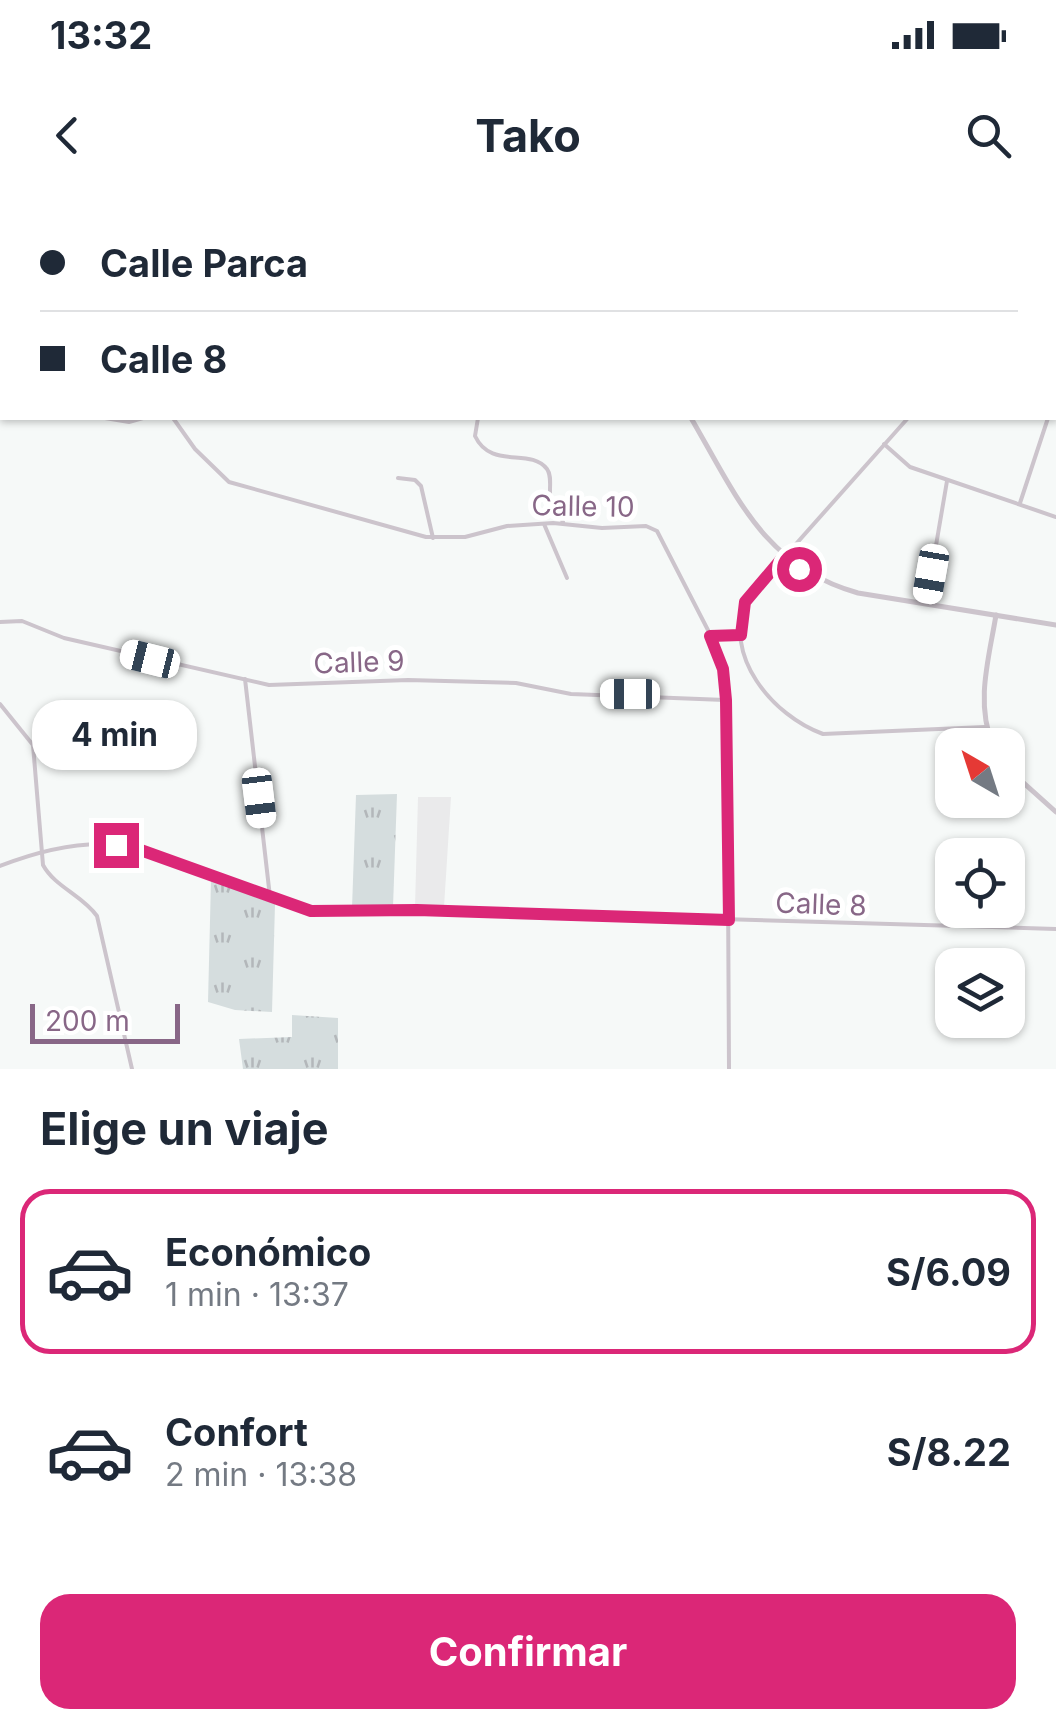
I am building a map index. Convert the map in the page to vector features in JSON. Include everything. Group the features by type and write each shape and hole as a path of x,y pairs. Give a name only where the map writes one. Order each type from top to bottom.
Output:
{"street":[{"name":"Calle 10","path":"176,420 195,449 229,482 433,538 465,537 507,526 544,524 646,526 657,531 723,669 729,1069"},
{"path":"478,420 475,436 484,449 496,456 545,466 552,502 565,524"},
{"path":"692,420 760,532 784,556 828,585 926,606 1056,625"},
{"path":"906,420 745,602 741,635 748,666 762,691 806,728 838,735 985,727 982,703 996,615"},
{"path":"1020,503 1047,420"},
{"path":"884,444 910,467 1056,517"},
{"path":"398,478 416,480 421,486 433,538"},
{"path":"926,606 947,481"},
{"path":"544,524 567,578"},
{"name":"Calle 9","path":"0,622 22,622 64,638 269,686 408,680 516,683 572,694 726,700"},
{"path":"710,636 741,635"},
{"path":"245,679 270,898"},
{"path":"0,704 32,745 46,872 97,916 132,1069"},
{"path":"1025,784 1056,812"},
{"name":"Calle 8","path":"0,866 41,850 126,846 318,912 417,910 1056,929"}],"shaded area":[{"path":"418,797 451,797 444,907 415,907"}],"green space":[{"path":"397,794 393,907 352,908 356,795"},
{"path":"211,880 275,904 272,1012 235,1010 208,1002"},
{"path":"292,1015 338,1018 338,1069 243,1069 239,1039 292,1037"}],"route":[{"path":"116,845 135,848 311,911 417,910 729,920 726,700 723,669 710,636 741,635 745,602 784,556 799,569"}]}
